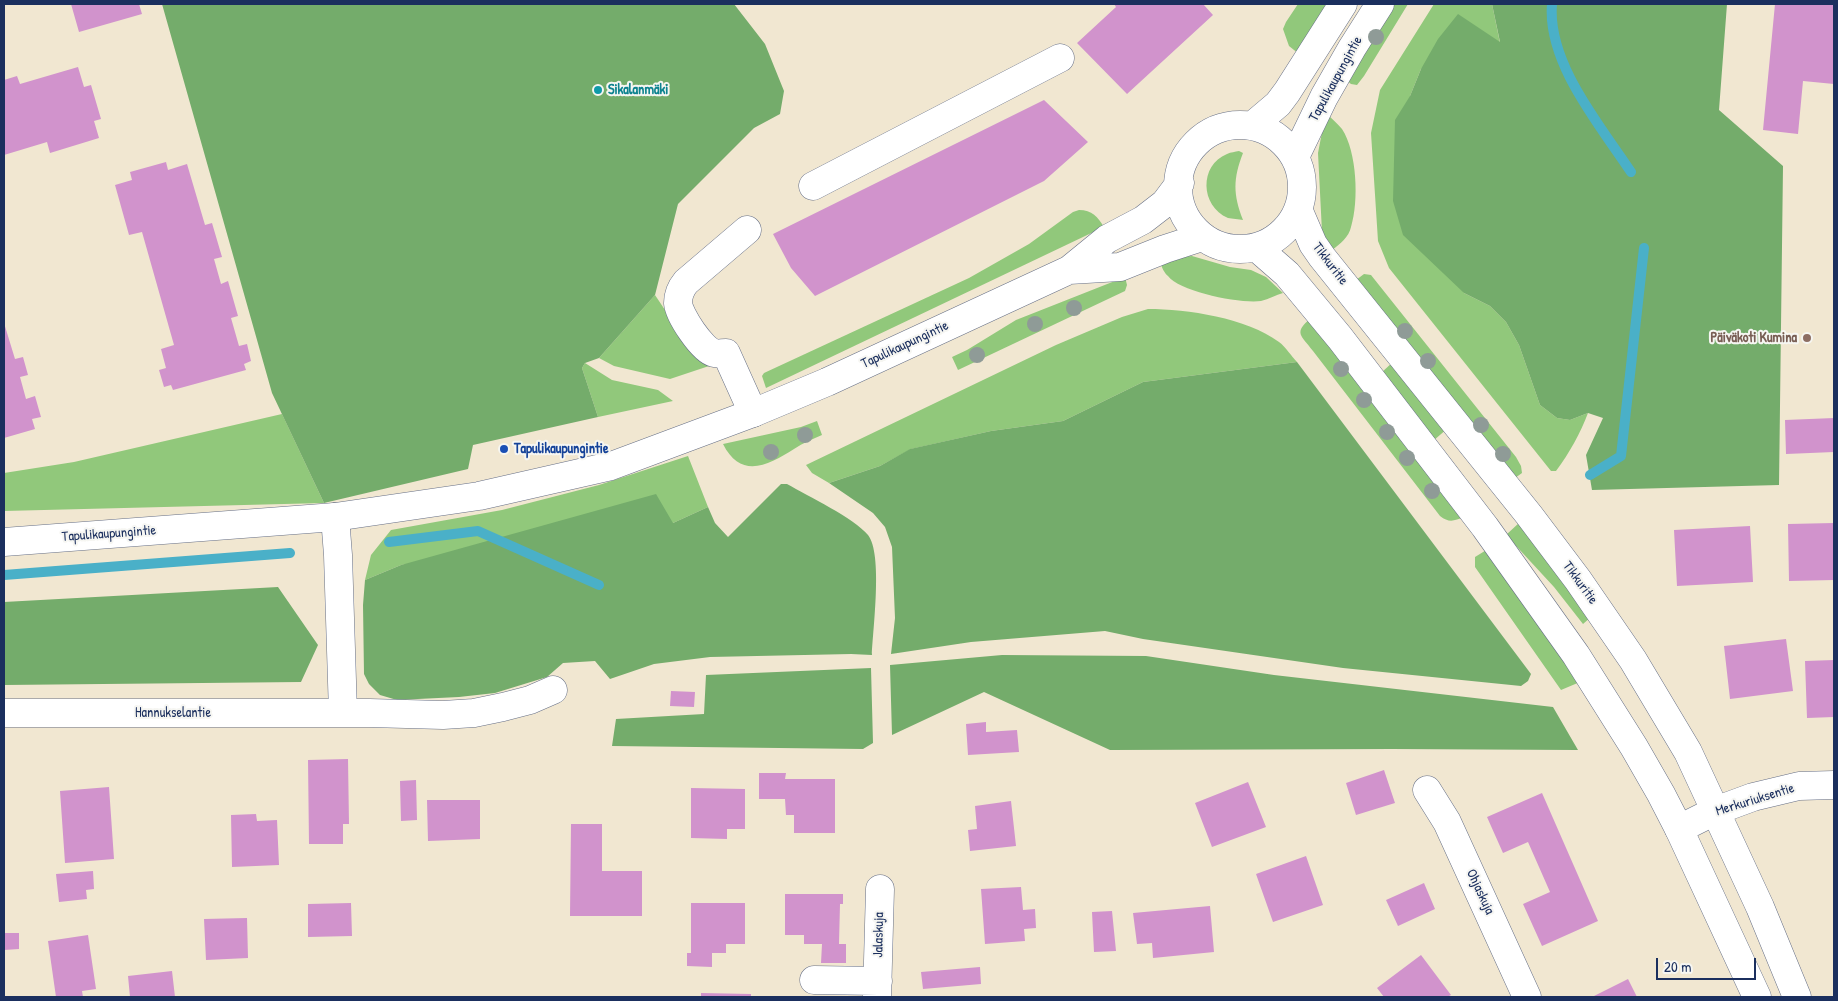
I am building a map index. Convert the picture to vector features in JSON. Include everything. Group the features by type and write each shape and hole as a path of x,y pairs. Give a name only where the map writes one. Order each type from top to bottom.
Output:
{"main road":[{"path":"1252,126 1278,104 1287,92 1343,4"},
{"name":"Tapulikaupungintie","path":"1295,156 1324,97 1380,4"},
{"path":"813,186 1060,58"},
{"path":"1223,126 1252,126 1272,135 1295,156 1302,180 1302,192 1298,209 1290,224 1278,236 1256,247 1220,246 1202,237 1186,212 1181,198 1180,171 1188,151 1204,135 1223,126"},
{"name":"Tapulikaupungintie","path":"4,542 335,517 479,496 611,466 753,413 827,382 1069,270 1107,239 1143,220 1165,203 1180,183"},
{"name":"Tikkuritie","path":"1298,209 1313,244 1322,257 1506,485 1578,580 1647,682 1688,752 1760,907 1797,997"},
{"path":"747,230 686,282 680,289 678,303 682,314 703,346 714,353 726,353 753,413"},
{"name":"Tapulikaupungintie","path":"1069,270 1120,267 1202,237"},
{"path":"1256,247 1287,274 1340,338 1520,575 1604,699 1639,755 1679,829 1756,997"},
{"path":"335,517 338,555 342,713"},
{"name":"Hannukselantie","path":"4,713 342,713 443,715 474,713 512,705 553,690"},
{"name":"Merkuriuksentie","path":"1679,829 1715,810 1753,797 1799,786 1834,785"},
{"name":"Ohjaskuja","path":"1427,790 1447,822 1527,997"},
{"name":"Jalaskuja","path":"814,980 877,989 880,889"}],"green space":[{"path":"162,4 734,4 765,44 784,91 780,114 754,128 678,204 655,295 599,358 585,363 582,368 598,417 473,445 468,469 324,503 272,393"},
{"path":"1298,4 1329,4 1299,54 1289,46 1283,29"},
{"path":"1391,4 1408,4 1364,76 1357,85 1351,84 1346,80"},
{"path":"1434,4 1492,4 1500,43 1421,69 1410,96 1464,293 1490,306 1506,322 1519,345 1540,405 1557,418 1570,420 1588,413 1574,443 1556,471 1551,471 1389,268 1378,241 1371,133 1380,90"},
{"path":"1492,4 1727,4 1719,110 1783,166 1779,485 1592,490 1586,455 1603,418 1588,413 1570,420 1557,418 1540,405 1519,345 1506,322 1490,306 1464,293 1403,235 1393,201 1395,120 1410,96 1421,69 1438,39 1458,14 1500,42"},
{"path":"1328,115 1342,129 1347,139 1354,163 1356,191 1354,216 1350,231 1344,240 1332,250 1322,232 1318,153 1323,127"},
{"path":"1239,151 1243,153 1237,171 1235,186 1237,202 1243,220 1228,218 1219,212 1212,204 1206,186 1211,167 1218,159 1228,153"},
{"path":"1079,210 1088,211 1094,215 1104,227 766,388 762,376 764,373 969,278 1029,244 1073,212"},
{"path":"1192,256 1230,267 1251,270 1266,277 1283,293 1261,301 1240,301 1212,296 1197,292 1175,282 1165,273 1160,263 1177,257"},
{"path":"1364,274 1371,275 1516,457 1521,466 1522,473 1515,478 1356,280"},
{"path":"1125,277 1127,285 1125,291 958,370 952,357 1016,320"},
{"path":"655,295 697,358 712,365 670,379 614,366 599,358"},
{"path":"1148,309 1164,309 1216,316 1251,327 1279,342 1297,362 1143,382 1063,421 991,431 911,449 880,466 829,483 812,473 806,465 1056,345 1122,317"},
{"path":"1311,318 1464,517 1452,521 1440,516 1305,341 1301,334 1302,327"},
{"path":"1394,361 1448,428 1433,441 1381,373"},
{"path":"1297,362 1531,674 1528,681 1521,686 1343,668 1143,639 1105,631 971,642 891,654 895,618 892,547 885,527 873,513 829,483 880,466 910,449 991,431 1063,421 1143,382"},
{"path":"585,363 612,380 658,390 673,401 598,417 582,368"},
{"path":"282,414 324,503 4,511 4,473 74,462"},
{"path":"817,421 822,435 765,464 747,466 738,462 730,455 723,444 801,427"},
{"path":"688,456 708,507 673,523 401,565 365,580 371,555 391,530 502,510 599,485"},
{"path":"781,484 787,484 830,508 861,528 868,535 873,545 876,574 872,655 710,657 654,664 610,679 595,661 563,663 547,677 495,693 397,700 380,695 369,684 364,674 363,605 365,580 401,565 656,494 673,523 708,507 715,523 728,537"},
{"path":"1520,522 1591,617 1583,624 1554,587 1506,535"},
{"path":"1488,549 1580,682 1561,690 1475,567 1475,557"},
{"path":"278,587 318,645 301,682 4,685 4,602"},
{"path":"1002,655 1146,656 1274,675 1553,707 1578,750 1110,750 984,692 892,735 890,665"},
{"path":"871,668 873,743 863,749 612,746 616,719 704,714 706,675"}],"building":[{"path":"71,4 139,4 142,14 79,32"},
{"path":"1114,4 1203,4 1213,15 1127,94 1077,43 1116,7"},
{"path":"1775,4 1834,4 1834,84 1803,81 1798,134 1763,130"},
{"path":"78,67 84,87 91,85 101,119 94,121 99,138 50,153 47,142 4,155 4,80 17,76 20,84"},
{"path":"1044,100 1088,142 1044,181 815,296 791,268 773,234"},
{"path":"166,162 168,170 187,164 205,225 212,223 222,257 214,259 221,284 228,281 238,316 231,318 239,346 247,344 251,361 244,364 246,370 173,390 171,385 164,387 159,370 166,368 161,349 174,345 142,232 129,235 115,185 132,180 130,172"},
{"path":"4,323 15,359 23,357 28,375 20,377 26,399 35,396 41,417 32,419 35,429 4,438"},
{"path":"1834,418 1834,452 1786,454 1785,420"},
{"path":"1834,523 1834,580 1789,581 1788,524"},
{"path":"1750,526 1753,582 1677,586 1674,530"},
{"path":"1786,639 1793,691 1730,699 1724,646"},
{"path":"1834,660 1834,717 1807,718 1805,661"},
{"path":"671,691 695,692 694,707 670,706"},
{"path":"986,722 986,732 1017,730 1019,752 968,755 966,724"},
{"path":"348,759 349,824 343,824 343,844 309,844 308,760"},
{"path":"1384,770 1395,803 1356,815 1346,783"},
{"path":"759,773 786,773 785,779 835,779 835,833 794,833 794,815 786,815 785,799 759,799"},
{"path":"416,780 417,820 401,821 400,781"},
{"path":"1248,782 1266,827 1212,847 1195,803"},
{"path":"109,787 114,859 65,863 60,791"},
{"path":"691,788 745,789 745,829 727,829 727,839 691,838"},
{"path":"1542,793 1598,921 1542,946 1523,904 1550,892 1528,842 1503,853 1487,817"},
{"path":"427,800 480,800 480,839 428,841"},
{"path":"1011,801 1016,846 970,851 968,830 977,829 975,806"},
{"path":"256,814 257,821 277,820 279,865 232,867 231,815"},
{"path":"571,824 602,824 602,871 642,871 642,916 570,916"},
{"path":"1306,856 1323,905 1273,922 1256,874"},
{"path":"93,871 94,889 86,890 87,899 59,902 56,874"},
{"path":"1424,883 1435,909 1398,926 1386,900"},
{"path":"1021,887 1023,910 1035,909 1036,928 1024,929 1025,941 985,944 981,889"},
{"path":"785,894 843,894 843,904 840,904 839,944 846,944 846,963 821,963 822,944 804,944 804,935 785,935"},
{"path":"351,903 352,936 308,937 308,904"},
{"path":"691,903 745,903 745,944 726,944 726,953 712,953 712,967 687,966 687,953 691,953"},
{"path":"1210,906 1214,952 1153,958 1152,943 1137,944 1133,913"},
{"path":"1112,911 1116,951 1094,952 1092,912"},
{"path":"247,918 248,958 206,960 204,919"},
{"path":"4,933 19,933 19,949 4,950"},
{"path":"88,935 96,989 82,991 83,997 56,997 48,941"},
{"path":"1421,955 1451,995 1447,997 1384,997 1377,988"},
{"path":"980,967 981,984 923,989 921,972"},
{"path":"172,971 175,997 130,997 128,976"},
{"path":"1628,979 1637,997 1592,997"},
{"path":"701,993 751,994 751,997 701,997"}],"waterway":[{"path":"1552,4 1553,26 1558,49 1567,71 1591,114 1631,172"},
{"path":"1590,475 1621,456 1644,248"},
{"path":"389,542 478,531 599,585"},
{"path":"4,575 290,553"}],"place":[{"name":"Sikalanmäki","path":"598,90"},
{"name":"Päiväkoti Kumina","path":"1807,338"},
{"name":"Tapulikaupungintie","path":"504,449"}]}
